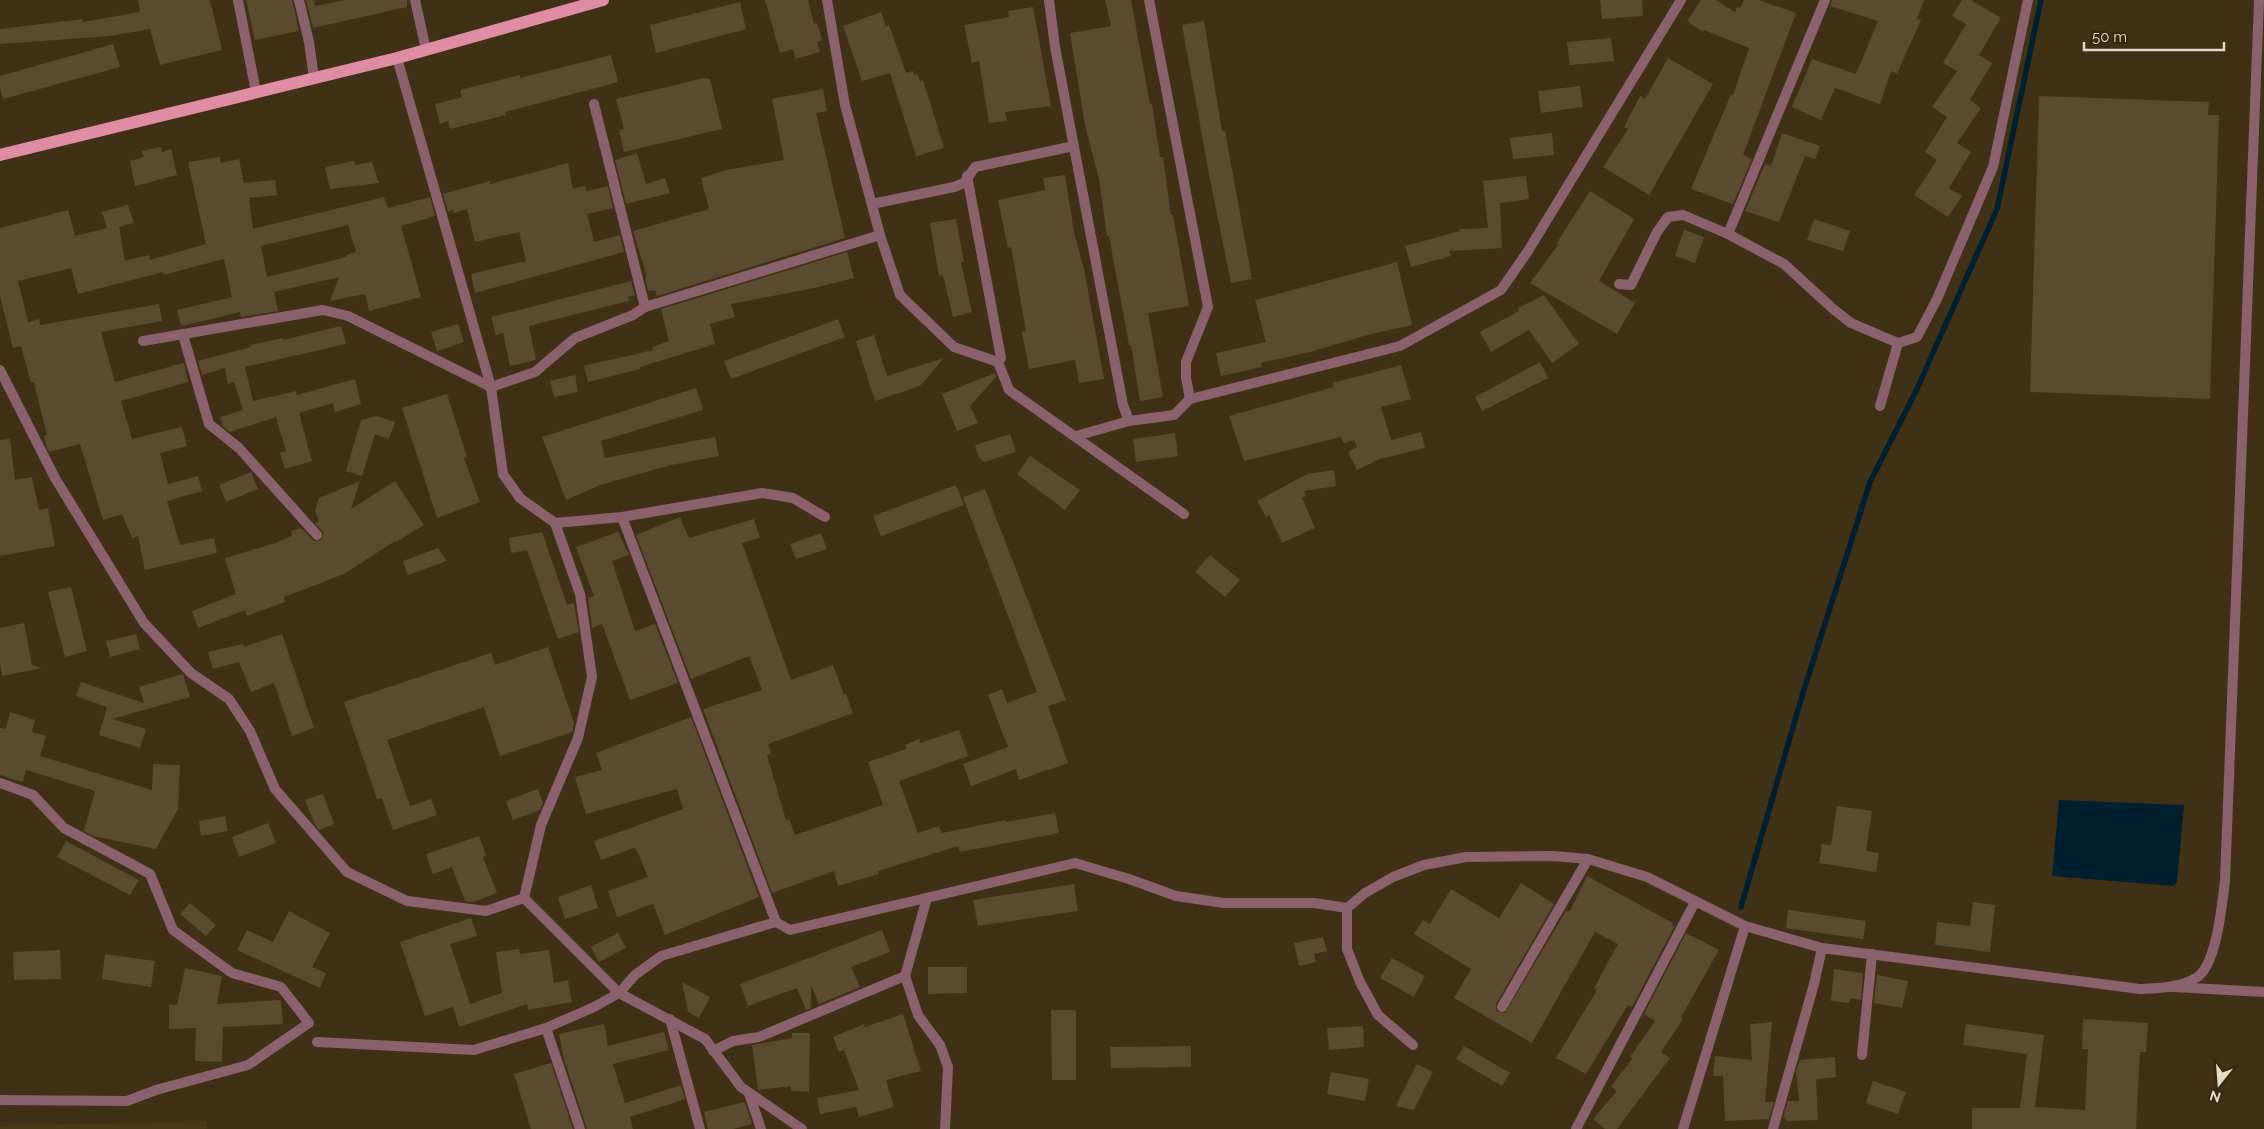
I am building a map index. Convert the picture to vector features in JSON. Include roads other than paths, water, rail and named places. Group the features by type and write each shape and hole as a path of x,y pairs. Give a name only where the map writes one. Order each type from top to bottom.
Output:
{"main road":[{"path":"0,155 397,58 603,0"}],"street":[{"path":"238,0 256,92"},
{"path":"299,0 309,42 314,78"},
{"path":"415,0 426,50"},
{"path":"827,0 845,105 880,235 900,295 954,347 998,362 1009,390 1184,514"},
{"path":"1049,0 1055,47 1123,405 1129,421"},
{"path":"1149,0 1208,307 1186,362 1186,378 1190,399"},
{"path":"1076,436 1129,421 1174,415 1190,399 1400,346 1501,290 1528,251 1681,0"},
{"path":"1728,234 1825,0"},
{"path":"1619,284 1631,285 1657,232 1668,218 1683,215 1728,234 1784,264 1851,323 1898,343 1917,338 1937,300 1993,168 2028,0"},
{"path":"2173,987 2198,977 2211,956 2219,924 2225,881 2259,0"},
{"path":"397,58 492,387 503,474 520,498 555,523 580,594 592,677 578,738 540,825 524,898"},
{"path":"594,104 645,307"},
{"path":"872,204 954,187 964,183 975,167 1074,146"},
{"path":"967,176 1001,358 998,362"},
{"path":"143,341 323,310 348,316 492,387 535,372 575,338 632,315 645,307 880,235"},
{"path":"183,335 209,424 239,448 317,535"},
{"path":"1880,406 1898,343"},
{"path":"0,370 55,478 144,623 191,673 229,699 250,731 275,789 347,872 407,901 486,911 524,898"},
{"path":"555,523 622,517 762,493 792,498 825,517"},
{"path":"622,517 776,922 790,930 1075,864 1129,879 1176,896 1224,903 1314,902 1347,908"},
{"path":"0,783 33,795 64,828 150,874 173,930 232,973 281,987 309,1024 248,1065 156,1090 127,1101 0,1100"},
{"path":"1413,1045 1378,1016 1360,982 1346,949 1347,908 1365,893 1393,877 1424,865 1466,857 1554,856 1588,859 1647,877 1745,926 1822,948 2140,990 2173,987 2264,992"},
{"path":"1502,1007 1588,859"},
{"path":"524,898 619,993 705,1039 741,1087 802,1129"},
{"path":"927,898 905,976 918,1015 940,1045 948,1067 945,1129"},
{"path":"1576,1129 1695,902"},
{"path":"318,1042 474,1050 546,1028 594,1007 619,993 636,976 661,956 776,922"},
{"path":"1683,1129 1745,926"},
{"path":"1772,1129 1814,984 1822,948"},
{"path":"1862,1055 1872,954"},
{"path":"714,1051 733,1042 760,1038 905,976"},
{"path":"670,1019 700,1129"},
{"path":"546,1028 580,1129"},
{"path":"749,1093 761,1129"}],"water":[{"path":"2059,800 2184,805 2177,882 2174,886 2052,876"}],"waterway":[{"path":"1741,907 1802,696 1870,482 1916,391 1997,209 2041,0"}]}
